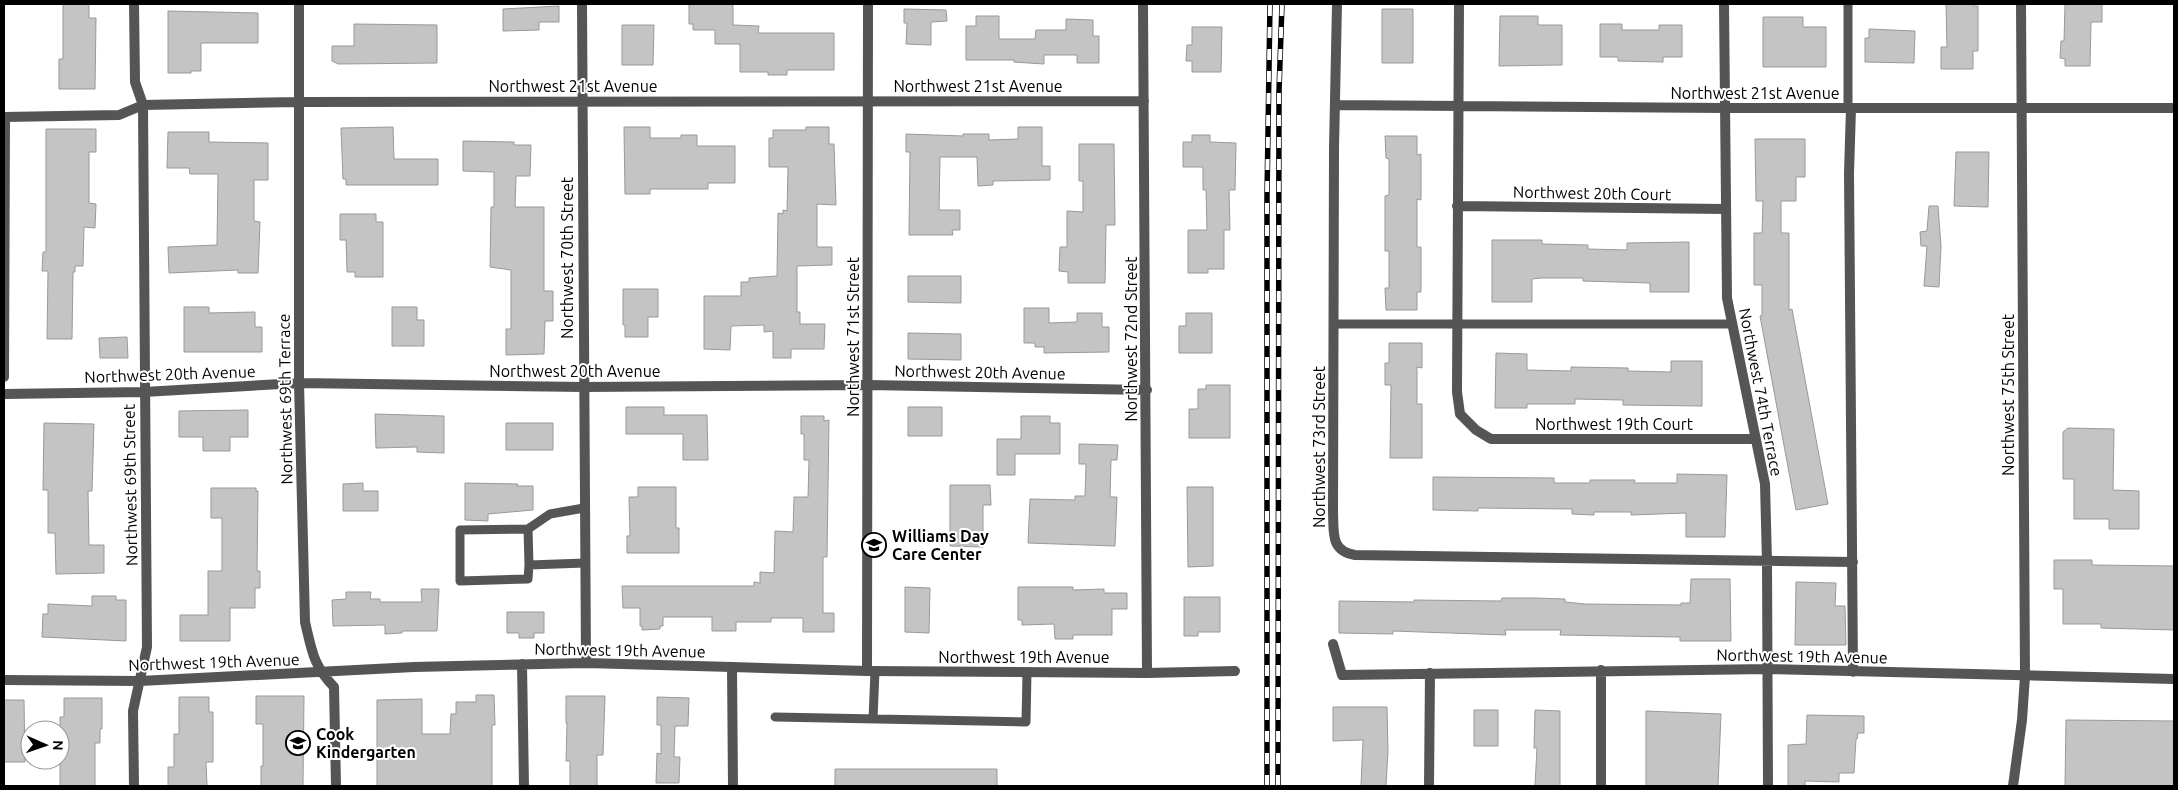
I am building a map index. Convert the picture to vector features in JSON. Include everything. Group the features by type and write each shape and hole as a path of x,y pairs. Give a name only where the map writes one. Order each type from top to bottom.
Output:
{"street":[{"name":"Northwest 69th Street","path":"134,4 135,82 143,105 147,647 133,711 134,786"},
{"name":"Northwest 69th Terrace","path":"299,4 299,383 305,622 312,654 321,673 334,687 336,786"},
{"name":"Northwest 70th Street","path":"582,4 586,663"},
{"name":"Northwest 71st Street","path":"868,4 871,671"},
{"name":"Northwest 72nd Street","path":"1143,4 1147,390 1147,673"},
{"name":"Northwest 73rd Street","path":"1337,4 1334,148 1334,534 1335,541 1343,552 1355,555 1767,562"},
{"path":"1457,325 1457,106 1460,4"},
{"name":"Northwest 74th Terrace","path":"1724,4 1727,298 1765,484 1768,786"},
{"name":"Northwest 75th Street","path":"2013,786 2022,720 2025,676 2021,4"},
{"name":"Northwest 21st Avenue","path":"4,117 118,115 143,105 298,102 582,100 1144,101"},
{"name":"Northwest 21st Avenue","path":"1335,105 1724,108 2174,108"},
{"path":"1849,108 1853,672"},
{"path":"4,117 4,377"},
{"name":"Northwest 20th Court","path":"1457,206 1726,209"},
{"name":"Northwest 19th Court","path":"1457,325 1457,392 1460,414 1476,430 1491,439 1756,440"},
{"name":"Northwest 20th Avenue","path":"4,394 144,392 299,383 583,387 869,385 1147,390"},
{"path":"1767,562 1853,562"},
{"path":"1334,644 1342,675 1430,673 1429,786"},
{"name":"Northwest 19th Avenue","path":"4,680 140,681 414,667 586,663 871,671 1147,673 1235,671"},
{"path":"522,664 524,786"},
{"path":"732,667 733,786"},
{"path":"1601,670 1601,786"},
{"name":"Northwest 19th Avenue","path":"1430,673 1768,670 2174,679"}],"lane":[{"path":"1848,4 1849,108"},
{"path":"1335,324 1732,324"},
{"path":"528,529 528,579 460,581 460,530 528,529 550,514 584,508"},
{"path":"528,565 585,563"},
{"path":"871,671 873,719"},
{"path":"775,717 1026,722 1027,672"}],"building":[{"path":"63,4 89,4 89,18 96,18 95,89 59,89 59,59 63,59"},
{"path":"689,4 733,4 733,25 759,26 758,33 834,33 834,70 787,70 787,75 768,75 768,72 740,72 740,44 715,44 715,30 693,30 693,24 689,24"},
{"path":"1946,4 1973,4 1973,6 1978,6 1978,51 1973,51 1973,69 1941,69 1941,47 1947,47"},
{"path":"2065,4 2102,4 2102,22 2091,22 2090,66 2065,66 2065,59 2060,58 2061,41 2064,41"},
{"path":"559,6 559,22 539,22 539,30 503,31 503,9"},
{"path":"904,9 946,10 947,21 931,22 931,45 906,44 907,23 904,23"},
{"path":"1382,9 1413,9 1413,63 1382,63"},
{"path":"168,11 258,13 258,43 201,43 201,71 168,73"},
{"path":"976,16 999,16 999,39 1035,39 1036,30 1066,30 1066,19 1093,20 1093,36 1099,36 1099,63 1077,63 1077,55 1044,55 1044,64 1014,62 1014,60 966,60 966,26 976,26"},
{"path":"1500,16 1538,16 1538,25 1562,25 1562,65 1499,66"},
{"path":"1763,17 1803,17 1803,27 1826,27 1826,67 1763,67"},
{"path":"354,24 437,25 437,63 338,64 332,61 332,46 354,46"},
{"path":"1600,24 1622,24 1622,30 1659,30 1659,25 1682,25 1682,57 1663,57 1663,62 1618,61 1618,57 1600,57"},
{"path":"622,25 654,25 653,65 622,65"},
{"path":"1192,27 1222,27 1221,72 1192,72 1192,61 1186,61 1187,45 1192,45"},
{"path":"1869,29 1915,31 1914,63 1865,62 1865,38 1869,38"},
{"path":"393,127 394,159 438,159 438,185 346,185 346,179 343,179 341,128"},
{"path":"624,127 650,127 650,138 681,138 681,135 697,135 697,146 735,146 735,183 708,183 708,189 650,189 650,194 625,194"},
{"path":"806,127 829,127 829,144 834,144 836,205 817,204 817,247 832,247 832,265 797,266 797,312 800,312 800,324 825,324 824,349 791,349 791,358 773,358 773,331 764,332 764,325 731,326 730,350 704,349 704,296 741,296 741,282 749,282 749,278 777,276 778,213 783,214 783,210 787,211 788,167 769,167 769,138 773,138 773,130 806,130"},
{"path":"1018,127 1042,127 1042,166 1050,166 1050,180 993,181 993,185 978,186 977,157 940,157 939,210 960,210 960,230 952,230 953,235 909,235 910,152 906,152 906,134 963,136 963,134 989,134 989,140 1018,139"},
{"path":"46,129 96,129 96,152 89,152 89,203 96,204 95,228 84,227 83,266 75,266 75,272 73,272 72,339 47,339 48,271 42,271 43,252 46,252"},
{"path":"168,132 209,132 209,142 268,143 268,180 254,180 254,221 260,222 258,273 238,273 238,270 169,273 168,247 217,245 218,174 190,174 189,168 167,168"},
{"path":"1192,135 1210,135 1210,142 1236,143 1235,190 1229,190 1230,230 1224,230 1224,269 1208,269 1208,273 1188,273 1188,230 1207,230 1206,190 1203,190 1203,167 1183,167 1183,142 1192,142"},
{"path":"1385,136 1417,136 1417,155 1421,154 1421,200 1417,199 1417,247 1421,247 1421,292 1417,292 1417,310 1386,310 1385,288 1389,288 1389,251 1385,251 1385,196 1389,195 1389,159 1386,158"},
{"path":"1755,139 1805,139 1805,177 1796,177 1796,201 1781,201 1781,233 1789,233 1789,310 1792,309 1828,504 1796,510 1760,316 1762,315 1762,285 1754,285 1754,233 1762,233 1763,201 1756,201"},
{"path":"463,141 514,142 514,145 531,145 530,176 516,176 515,207 544,207 544,291 553,291 553,321 545,321 544,354 506,355 506,329 511,329 511,270 490,267 491,207 494,207 494,172 463,171"},
{"path":"1079,144 1114,144 1115,225 1106,225 1105,283 1068,283 1068,272 1059,271 1060,247 1067,247 1067,211 1083,212 1083,181 1079,181"},
{"path":"1956,152 1989,152 1988,207 1954,206"},
{"path":"1929,206 1938,206 1941,246 1939,287 1924,286 1927,246 1921,246 1920,232 1927,231"},
{"path":"340,214 376,214 376,222 383,222 383,277 355,277 355,272 347,272 346,240 340,240"},
{"path":"1492,240 1542,240 1542,244 1588,245 1588,249 1627,250 1627,243 1689,242 1689,292 1650,292 1650,283 1583,281 1583,278 1541,278 1532,279 1532,302 1492,302"},
{"path":"908,276 961,276 961,303 908,302"},
{"path":"623,289 658,289 658,317 648,317 648,337 625,337"},
{"path":"184,307 209,307 209,313 255,312 255,327 262,327 262,352 184,352"},
{"path":"392,307 417,307 417,320 424,320 424,346 392,346"},
{"path":"1024,308 1049,308 1049,323 1077,322 1077,313 1102,313 1102,327 1109,327 1109,352 1044,353 1044,347 1035,347 1035,343 1024,343"},
{"path":"1186,313 1212,313 1212,353 1179,353 1179,326 1186,326"},
{"path":"908,333 961,334 961,360 908,359"},
{"path":"127,337 128,358 100,358 99,338"},
{"path":"1389,343 1422,343 1422,368 1417,367 1417,404 1422,404 1422,458 1390,458 1391,385 1385,385 1385,363 1389,363"},
{"path":"1496,353 1527,354 1527,370 1571,371 1571,367 1628,368 1628,371 1671,372 1671,361 1702,361 1702,406 1623,405 1623,400 1575,399 1575,404 1527,404 1527,408 1495,408"},
{"path":"1206,385 1230,385 1230,438 1189,438 1189,409 1198,409 1198,389 1206,389"},
{"path":"626,407 664,407 664,415 707,415 708,460 683,460 683,434 626,434"},
{"path":"908,407 942,407 942,436 908,436"},
{"path":"248,410 248,437 230,437 230,451 203,451 203,437 179,437 179,411"},
{"path":"375,414 444,416 444,453 417,452 417,447 376,448"},
{"path":"801,416 824,416 824,421 829,420 827,557 823,557 823,613 834,613 834,632 803,632 803,618 771,618 771,622 736,622 736,631 712,631 712,617 663,617 663,626 660,626 660,629 642,630 642,626 640,626 640,608 623,608 622,586 754,586 754,582 760,583 760,572 774,573 775,531 793,532 794,497 808,497 809,460 804,460 804,434 801,434"},
{"path":"1021,416 1050,416 1050,423 1060,423 1060,454 1015,454 1015,475 997,475 997,439 1021,439"},
{"path":"44,423 94,424 92,491 88,491 89,545 104,545 104,573 56,574 55,533 48,533 48,490 43,490"},
{"path":"506,423 553,423 553,450 506,450"},
{"path":"2068,428 2114,429 2113,490 2139,491 2139,529 2109,529 2109,519 2074,519 2074,479 2063,479 2063,432"},
{"path":"1079,444 1118,445 1117,460 1111,460 1110,497 1117,497 1115,546 1028,543 1030,499 1075,500 1075,496 1085,496 1086,464 1079,464"},
{"path":"1677,474 1727,475 1725,537 1686,537 1686,513 1631,515 1631,512 1594,512 1594,515 1572,514 1572,509 1478,508 1478,511 1433,510 1433,477 1554,478 1554,483 1590,483 1590,480 1635,480 1634,483 1677,483"},
{"path":"363,483 363,491 378,491 378,511 343,511 343,484"},
{"path":"465,483 533,486 533,510 488,514 488,521 465,520"},
{"path":"950,485 990,485 991,505 983,505 983,547 950,546"},
{"path":"638,487 676,487 676,528 679,528 679,553 627,553 627,536 630,536 629,497 638,497"},
{"path":"1187,487 1213,487 1213,566 1188,567"},
{"path":"211,488 256,488 256,491 258,491 257,571 260,571 260,588 255,588 255,608 230,608 230,641 180,641 180,615 208,615 208,571 222,571 222,518 211,518"},
{"path":"2054,560 2092,560 2092,565 2174,566 2174,630 2101,628 2101,624 2063,624 2063,589 2054,589"},
{"path":"1691,579 1730,579 1731,641 1680,641 1680,637 1560,635 1561,630 1505,630 1506,635 1393,631 1393,634 1339,633 1339,601 1501,601 1502,598 1536,598 1565,599 1565,602 1585,604 1681,605 1681,603 1690,603"},
{"path":"1796,582 1836,583 1835,606 1845,606 1846,645 1795,645"},
{"path":"905,587 930,588 929,633 905,632"},
{"path":"1018,587 1073,587 1073,590 1104,589 1104,593 1127,593 1127,609 1112,609 1112,635 1073,635 1073,639 1055,639 1054,624 1022,625 1022,620 1018,620"},
{"path":"421,589 439,589 437,631 402,631 402,633 385,634 385,625 333,626 332,600 346,599 346,592 371,592 370,599 380,599 380,602 422,602"},
{"path":"92,596 116,596 116,600 126,600 126,641 42,637 43,614 48,614 48,604 92,606"},
{"path":"1184,597 1220,597 1220,632 1198,632 1198,636 1184,636"},
{"path":"507,612 544,612 544,633 534,633 534,638 519,638 519,633 507,633"},
{"path":"476,695 494,695 495,725 492,725 492,786 377,786 377,700 422,699 422,734 450,734 451,714 456,714 456,702 476,702"},
{"path":"256,696 304,696 303,786 261,786 263,724 256,724"},
{"path":"566,696 605,696 603,755 597,755 597,786 570,786 570,761 566,761"},
{"path":"179,697 209,697 209,712 213,712 213,762 206,762 207,786 168,786 168,767 174,767 174,734 179,734"},
{"path":"657,697 689,698 688,726 675,726 674,757 680,757 679,783 656,783 657,753 661,754 661,725 657,725"},
{"path":"64,698 102,698 100,743 95,743 95,786 60,786 60,770 70,770 70,720 60,720 60,717 64,717"},
{"path":"4,700 24,700 24,720 20,720 20,762 4,762"},
{"path":"1333,707 1387,707 1388,751 1386,786 1361,786 1363,740 1333,741"},
{"path":"1474,710 1498,710 1498,746 1474,746"},
{"path":"1535,710 1560,711 1560,786 1535,786 1537,748 1534,748"},
{"path":"1646,711 1721,714 1718,786 1646,786"},
{"path":"1807,715 1864,716 1864,733 1858,733 1856,739 1854,773 1839,773 1839,782 1805,781 1805,786 1788,786 1788,745 1806,744"},
{"path":"2066,720 2174,721 2174,786 2065,786"},
{"path":"835,769 997,769 997,786 835,786"}],"railway":[{"path":"1267,786 1267,196 1270,4"},
{"path":"1278,786 1279,91 1282,4"}],"place":[{"name":"Williams Day Care Center","path":"874,545"},
{"name":"Cook Kindergarten","path":"298,743"}]}
